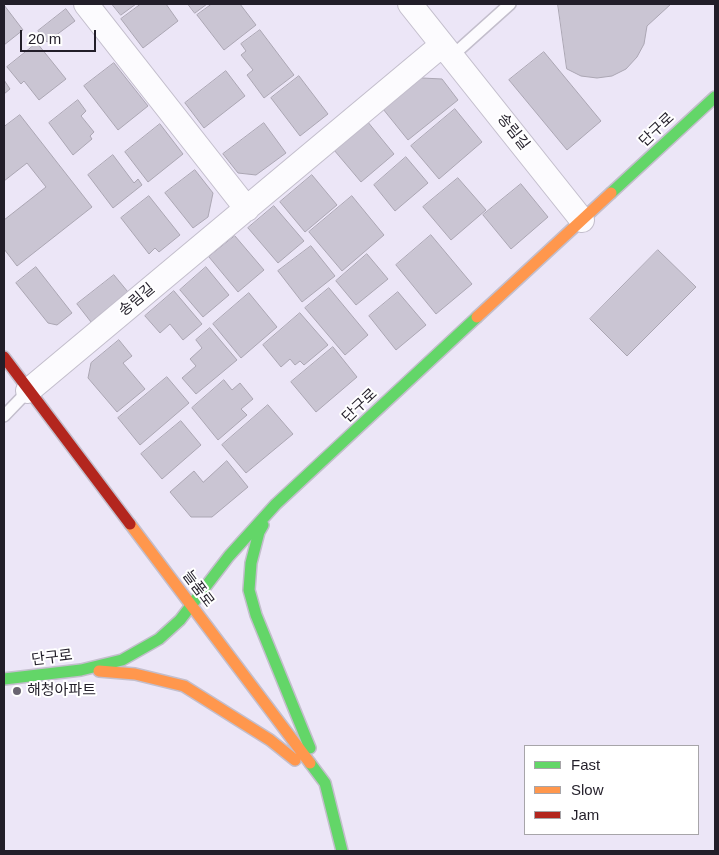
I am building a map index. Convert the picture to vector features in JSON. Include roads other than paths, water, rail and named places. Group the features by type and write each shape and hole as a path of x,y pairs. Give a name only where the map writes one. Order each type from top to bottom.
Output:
{"street":[{"path":"86,4 247,209"},
{"name":"송림길","path":"410,4 582,220"},
{"name":"송림길","path":"28,391 247,209 447,51"},
{"name":"단구로","path":"4,679 80,670 122,660 159,639 180,620 229,556 276,504 715,97"},
{"name":"늘품로","path":"4,357 325,783 342,851"},
{"path":"276,504 259,532 251,563 249,590 256,615 325,783"},
{"path":"80,670 135,674 184,686 270,740 325,783"}],"lane":[{"path":"447,51 510,4"},
{"path":"4,416 28,391"}],"place":[{"name":"해청아파트","path":"17,691"}]}
